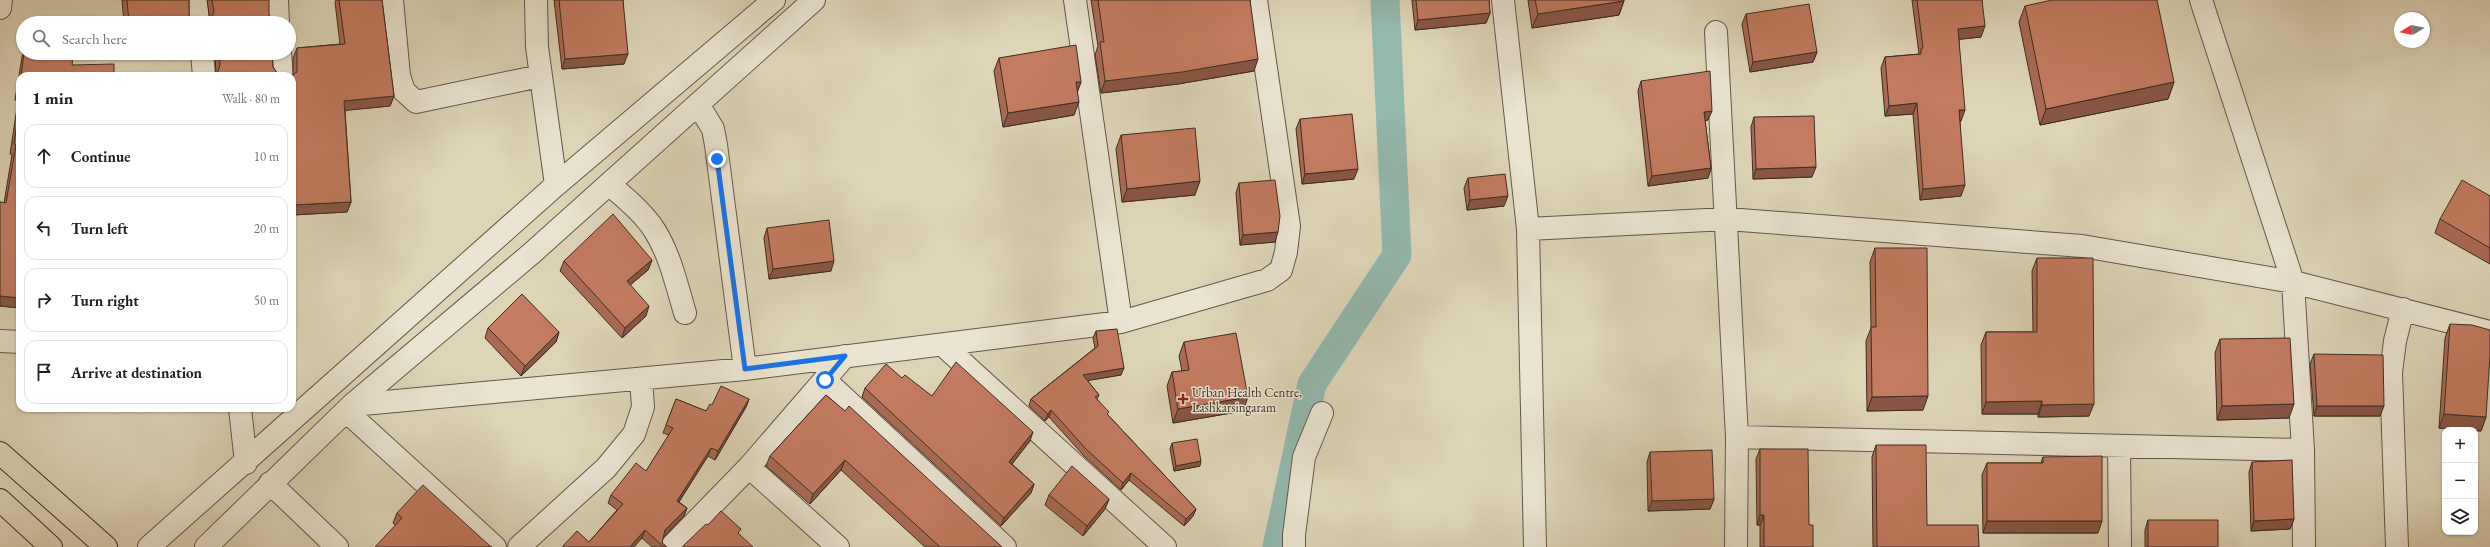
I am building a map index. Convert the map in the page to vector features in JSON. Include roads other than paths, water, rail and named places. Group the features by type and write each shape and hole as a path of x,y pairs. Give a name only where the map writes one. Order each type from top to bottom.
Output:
{"main road":[{"path":"0,453 106,547"},
{"path":"0,500 51,547"}],"street":[{"path":"0,8 1,0"},
{"path":"196,0 197,16"},
{"path":"277,0 278,16"},
{"path":"392,0 399,76 404,91 416,102 540,76"},
{"path":"536,0 540,76 556,185"},
{"path":"150,547 556,185 774,0"},
{"path":"206,547 270,483 349,408 526,258 814,0"},
{"path":"1075,0 1120,322"},
{"path":"349,408 745,369 845,356 944,346 1120,322 1267,280 1281,270 1286,252 1289,226 1256,0"},
{"path":"1503,0 1528,229 1535,547"},
{"path":"2200,0 2293,282 2303,450 2304,547"},
{"path":"1716,32 1727,218 1737,437 1736,547"},
{"path":"203,60 204,72"},
{"path":"281,60 282,72"},
{"path":"698,104 713,129 716,145 745,369"},
{"path":"609,184 642,215 655,231 673,273 684,313"},
{"path":"1528,229 1727,218 2082,246 2293,282 2490,332"},
{"path":"2397,547 2391,372 2395,341 2403,309"},
{"path":"0,341 16,342"},
{"path":"944,346 1165,547"},
{"path":"671,547 749,467 845,356"},
{"path":"519,547 606,468 634,434 643,407 641,379"},
{"path":"825,380 1005,547"},
{"path":"349,408 495,547"},
{"path":"240,412 246,463"},
{"path":"1294,547 1294,535 1304,457 1322,413"},
{"path":"1737,437 2303,450"},
{"path":"2118,446 2120,547"},
{"path":"749,467 838,547"},
{"path":"270,483 337,547"}],"waterway":[{"path":"1277,547 1312,384 1397,255 1385,0"}],"place":[{"name":"Urban Health Centre, Lashkarsingaram","path":"1183,399"}]}
